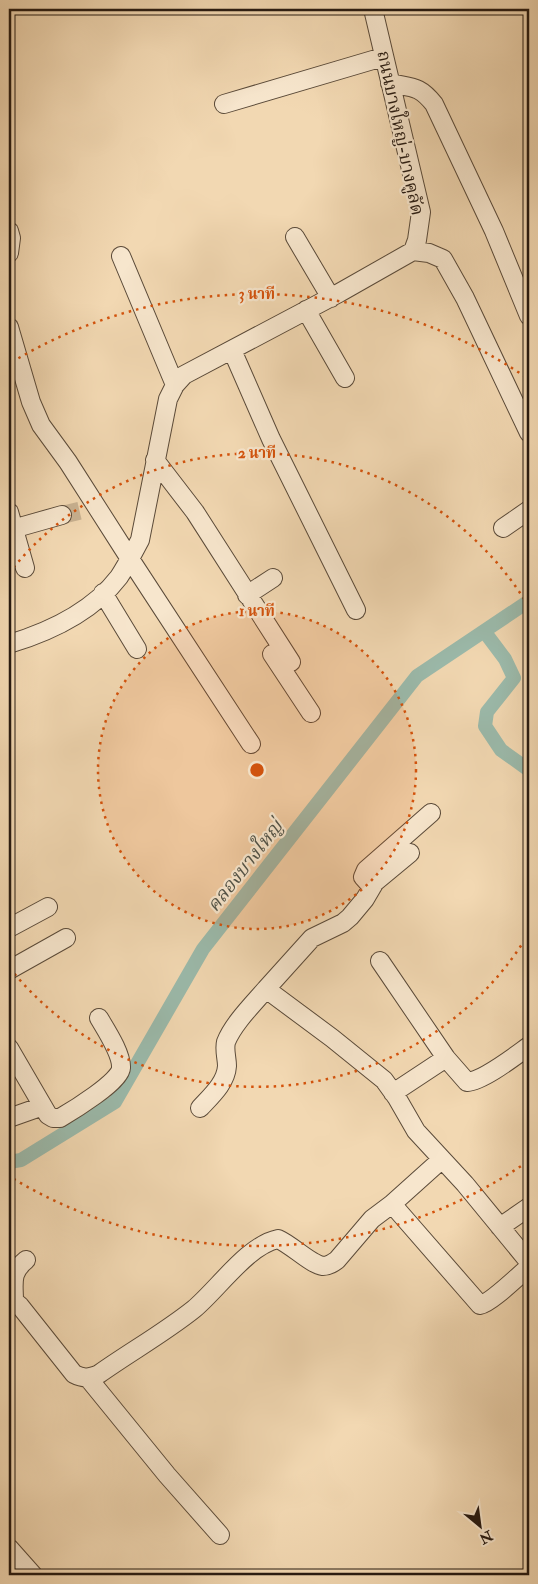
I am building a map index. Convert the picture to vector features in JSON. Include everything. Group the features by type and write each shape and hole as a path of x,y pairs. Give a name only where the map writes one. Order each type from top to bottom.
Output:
{"street":[{"name":"ถนนบางใหญ่-บางคูลัด","path":"372,9 421,212 417,240 413,251"},
{"path":"224,104 383,56"},
{"path":"390,83 411,86 425,92 434,104 494,231 529,316"},
{"path":"9,231 11,238 9,254"},
{"path":"295,237 335,295"},
{"path":"9,644 35,636 82,609 103,593 118,578 130,560 140,540 167,405 175,385 184,375 335,295 413,251 429,253 443,259 465,298 529,433"},
{"path":"121,256 175,385"},
{"path":"321,258 335,295"},
{"path":"306,310 345,378"},
{"path":"9,327 31,402 41,425 68,462 89,507 130,560 251,744"},
{"path":"232,350 271,438 356,610"},
{"path":"155,460 195,512 291,662"},
{"path":"503,528 529,510"},
{"path":"9,512 11,529 25,568"},
{"path":"11,529 62,515"},
{"path":"223,557 216,562 216,566 311,713"},
{"path":"247,595 273,578"},
{"path":"103,593 138,649"},
{"path":"372,887 363,877 364,872 431,813"},
{"path":"200,1108 214,1093 225,1074 227,1066 225,1045 230,1034 266,989 312,938 338,926 350,917 366,899 372,887 382,876 410,853"},
{"path":"9,928 48,907"},
{"path":"9,970 66,938"},
{"path":"380,961 446,1058 467,1082 496,1068 529,1046"},
{"path":"266,989 368,1065 384,1080 416,1132 465,1184 529,1262"},
{"path":"9,1048 48,1115 53,1118 60,1118 118,1076 122,1069 121,1062 99,1018"},
{"path":"393,1093 446,1058"},
{"path":"9,1118 43,1106"},
{"path":"26,1260 16,1269 11,1301 20,1306 74,1374 81,1378 88,1378 106,1369 195,1308 262,1245 278,1239 315,1263 323,1266 330,1265 337,1260 372,1219 392,1204 441,1160"},
{"path":"392,1204 480,1305 484,1305 492,1299 529,1267"},
{"path":"500,1227 529,1207"},
{"path":"88,1378 167,1475 220,1535"},
{"path":"9,1548 33,1575"}],"waterway":[{"name":"คลองบางใหญ่","path":"9,1162 21,1160 115,1102 203,949 417,676 529,601"},
{"path":"484,631 505,659 514,678 487,712 485,726 501,750 529,770"}],"tunnel":[{"path":"62,515 83,510"}]}
